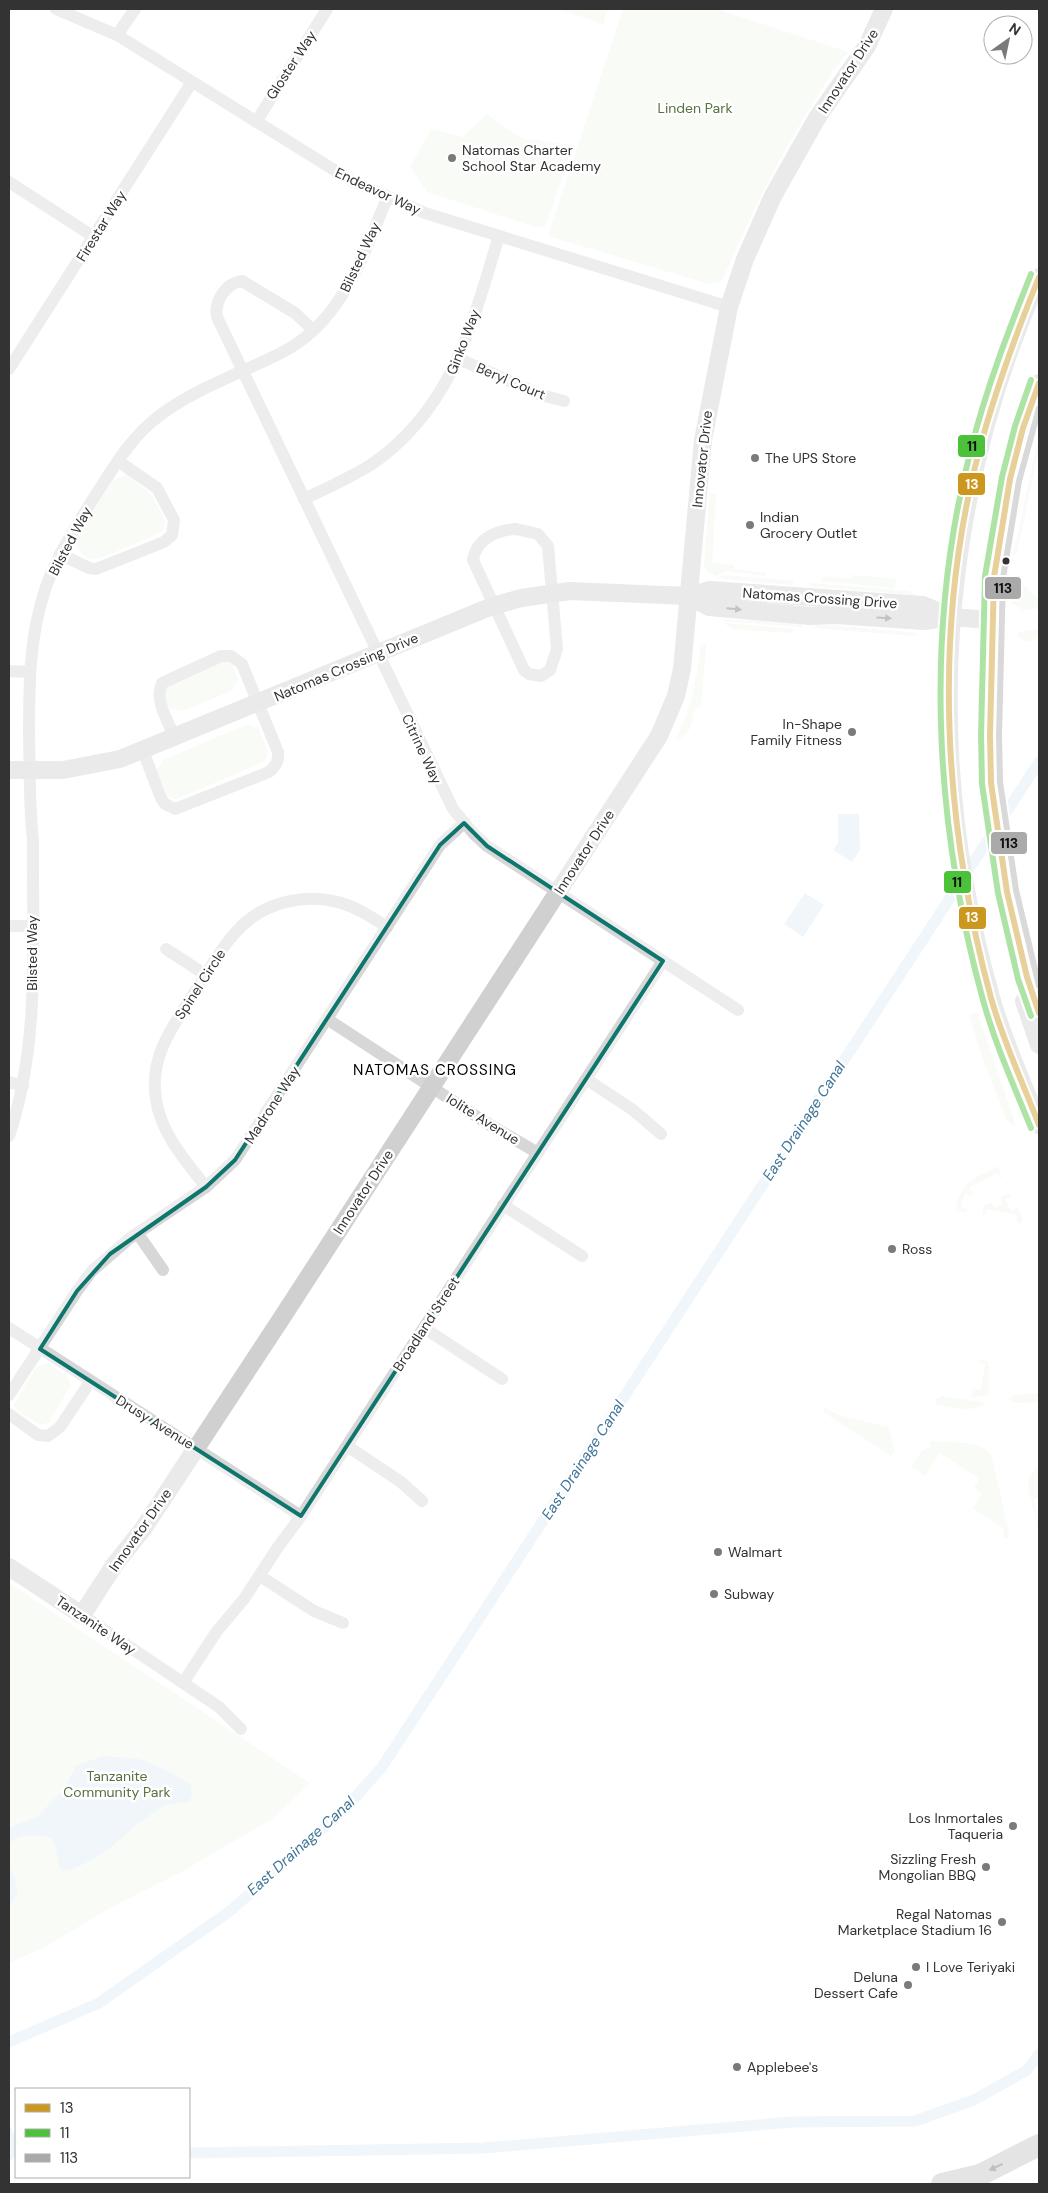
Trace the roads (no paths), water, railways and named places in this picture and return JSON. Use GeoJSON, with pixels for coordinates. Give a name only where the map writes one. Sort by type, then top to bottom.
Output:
{"type":"FeatureCollection","features":[{"type":"Feature","properties":{"kind":"highway"},"geometry":{"type":"LineString","coordinates":[[942,2184],[980,2174],[1039,2145]]}},
{"type":"Feature","properties":{"kind":"street","name":"Endeavor Way"},"geometry":{"type":"LineString","coordinates":[[56,9],[117,35],[322,164],[387,198],[499,236],[729,307]]}},
{"type":"Feature","properties":{"kind":"street"},"geometry":{"type":"LineString","coordinates":[[117,35],[135,9]]}},
{"type":"Feature","properties":{"kind":"street","name":"Gloster Way"},"geometry":{"type":"LineString","coordinates":[[256,122],[327,9]]}},
{"type":"Feature","properties":{"kind":"street","name":"Innovator Drive"},"geometry":{"type":"LineString","coordinates":[[82,1615],[115,1564],[143,1529],[197,1447],[432,1087],[666,723],[682,669],[703,440],[729,307],[745,259],[773,196],[818,118],[866,46],[884,9]]}},
{"type":"Feature","properties":{"kind":"street","name":"Firestar Way"},"geometry":{"type":"LineString","coordinates":[[9,369],[192,82]]}},
{"type":"Feature","properties":{"kind":"street"},"geometry":{"type":"LineString","coordinates":[[9,182],[94,237]]}},
{"type":"Feature","properties":{"kind":"street","name":"Bilsted Way"},"geometry":{"type":"LineString","coordinates":[[9,1136],[24,1086],[32,1020],[33,840],[29,672],[37,617],[46,587],[60,554],[118,460],[141,432],[163,413],[191,396],[285,351],[331,311],[344,294],[387,198]]}},
{"type":"Feature","properties":{"kind":"street","name":"Ginko Way"},"geometry":{"type":"LineString","coordinates":[[304,499],[349,478],[393,448],[442,392],[459,359],[499,236]]}},
{"type":"Feature","properties":{"kind":"street"},"geometry":{"type":"LineString","coordinates":[[1039,277],[1009,354],[980,444],[963,521],[951,617],[947,703],[949,758],[956,834],[982,962],[991,998],[1008,1049],[1039,1124]]}},
{"type":"Feature","properties":{"kind":"street","name":"Citrine Way"},"geometry":{"type":"LineString","coordinates":[[312,329],[295,313],[247,282],[232,283],[227,288],[216,309],[243,372],[442,791],[464,823],[487,846],[738,1010]]}},
{"type":"Feature","properties":{"kind":"street","name":"Beryl Court"},"geometry":{"type":"LineString","coordinates":[[459,359],[541,395],[564,401]]}},
{"type":"Feature","properties":{"kind":"street"},"geometry":{"type":"LineString","coordinates":[[1039,383],[1023,428],[1009,487],[994,577],[991,620],[991,783],[1007,892],[1018,941],[1039,1014]]}},
{"type":"Feature","properties":{"kind":"street"},"geometry":{"type":"LineString","coordinates":[[60,554],[89,568],[96,569],[164,542],[172,535],[174,520],[157,488],[118,460]]}},
{"type":"Feature","properties":{"kind":"street"},"geometry":{"type":"LineString","coordinates":[[508,529],[527,530],[544,539],[548,546],[552,593],[557,649],[550,670],[540,676],[529,674],[524,670],[474,566],[474,553],[488,537],[508,529]]}},
{"type":"Feature","properties":{"kind":"street","name":"Natomas Crossing Drive"},"geometry":{"type":"LineString","coordinates":[[9,770],[30,771],[90,766],[144,751],[494,606],[521,598],[552,593],[597,591],[688,596],[710,590],[923,605],[951,617],[991,620]]}},
{"type":"Feature","properties":{"kind":"street"},"geometry":{"type":"LineString","coordinates":[[144,751],[161,798],[165,804],[175,809],[268,772],[277,763],[278,752],[242,664],[231,656],[221,656],[162,683],[159,690],[159,698],[175,738]]}},
{"type":"Feature","properties":{"kind":"street"},"geometry":{"type":"LineString","coordinates":[[9,671],[29,672]]}},
{"type":"Feature","properties":{"kind":"street","name":"Madrone Way"},"geometry":{"type":"LineString","coordinates":[[9,1395],[92,1271],[110,1254],[206,1187],[230,1165],[247,1143],[440,846],[464,823]]}},
{"type":"Feature","properties":{"kind":"street","name":"Spinel Circle"},"geometry":{"type":"LineString","coordinates":[[206,1187],[164,1130],[158,1112],[154,1083],[156,1065],[168,1034],[237,930],[251,918],[280,903],[298,899],[332,900],[359,910],[387,927]]}},
{"type":"Feature","properties":{"kind":"street"},"geometry":{"type":"LineString","coordinates":[[9,926],[32,926]]}},
{"type":"Feature","properties":{"kind":"street"},"geometry":{"type":"LineString","coordinates":[[1018,941],[1015,960],[1024,999],[1039,1045]]}},
{"type":"Feature","properties":{"kind":"street"},"geometry":{"type":"LineString","coordinates":[[166,949],[206,975]]}},
{"type":"Feature","properties":{"kind":"street","name":"Broadland Street"},"geometry":{"type":"LineString","coordinates":[[183,1683],[217,1631],[260,1576],[278,1547],[302,1516],[663,960]]}},
{"type":"Feature","properties":{"kind":"street","name":"Iolite Avenue"},"geometry":{"type":"LineString","coordinates":[[327,1019],[538,1153]]}},
{"type":"Feature","properties":{"kind":"street"},"geometry":{"type":"LineString","coordinates":[[586,1079],[633,1110],[661,1134]]}},
{"type":"Feature","properties":{"kind":"street"},"geometry":{"type":"LineString","coordinates":[[9,1082],[24,1086]]}},
{"type":"Feature","properties":{"kind":"street"},"geometry":{"type":"LineString","coordinates":[[504,1205],[582,1256]]}},
{"type":"Feature","properties":{"kind":"street"},"geometry":{"type":"LineString","coordinates":[[138,1234],[163,1270]]}},
{"type":"Feature","properties":{"kind":"street","name":"Drusy Avenue"},"geometry":{"type":"LineString","coordinates":[[9,1328],[90,1382],[197,1447],[302,1516]]}},
{"type":"Feature","properties":{"kind":"street"},"geometry":{"type":"LineString","coordinates":[[424,1328],[502,1379]]}},
{"type":"Feature","properties":{"kind":"street"},"geometry":{"type":"LineString","coordinates":[[9,1414],[38,1435],[48,1436],[60,1427],[90,1382]]}},
{"type":"Feature","properties":{"kind":"street"},"geometry":{"type":"LineString","coordinates":[[347,1446],[401,1482],[422,1501]]}},
{"type":"Feature","properties":{"kind":"street","name":"Tanzanite Way"},"geometry":{"type":"LineString","coordinates":[[9,1567],[219,1707],[241,1729]]}},
{"type":"Feature","properties":{"kind":"street"},"geometry":{"type":"LineString","coordinates":[[260,1576],[314,1612],[343,1624]]}},
{"type":"Feature","properties":{"kind":"waterway","name":"East Drainage Canal"},"geometry":{"type":"LineString","coordinates":[[9,2042],[99,2003],[230,1911],[343,1811],[382,1767],[1039,762]]}},
{"type":"Feature","properties":{"kind":"waterway"},"geometry":{"type":"LineString","coordinates":[[190,2153],[483,2148],[793,2122],[915,2121],[974,2100],[1027,2070],[1039,2054]]}},
{"type":"Feature","properties":{"kind":"place","name":"Natomas Charter School Star Academy"},"geometry":{"type":"Point","coordinates":[452,158]}},
{"type":"Feature","properties":{"kind":"place","name":"The UPS Store"},"geometry":{"type":"Point","coordinates":[755,458]}},
{"type":"Feature","properties":{"kind":"place","name":"Indian Grocery Outlet"},"geometry":{"type":"Point","coordinates":[750,525]}},
{"type":"Feature","properties":{"kind":"place","name":"In-Shape Family Fitness"},"geometry":{"type":"Point","coordinates":[852,732]}},
{"type":"Feature","properties":{"kind":"place","name":"Ross"},"geometry":{"type":"Point","coordinates":[892,1249]}},
{"type":"Feature","properties":{"kind":"place","name":"Walmart"},"geometry":{"type":"Point","coordinates":[718,1552]}},
{"type":"Feature","properties":{"kind":"place","name":"Subway"},"geometry":{"type":"Point","coordinates":[714,1594]}},
{"type":"Feature","properties":{"kind":"place","name":"Los Inmortales Taqueria"},"geometry":{"type":"Point","coordinates":[1013,1826]}},
{"type":"Feature","properties":{"kind":"place","name":"Sizzling Fresh Mongolian BBQ"},"geometry":{"type":"Point","coordinates":[986,1867]}},
{"type":"Feature","properties":{"kind":"place","name":"Regal Natomas Marketplace Stadium 16"},"geometry":{"type":"Point","coordinates":[1002,1922]}},
{"type":"Feature","properties":{"kind":"place","name":"I Love Teriyaki"},"geometry":{"type":"Point","coordinates":[916,1967]}},
{"type":"Feature","properties":{"kind":"place","name":"Deluna Dessert Cafe"},"geometry":{"type":"Point","coordinates":[908,1985]}},
{"type":"Feature","properties":{"kind":"place","name":"Applebee's"},"geometry":{"type":"Point","coordinates":[737,2067]}},
{"type":"Feature","properties":{"kind":"district","name":"NATOMAS CROSSING"},"geometry":{"type":"Point","coordinates":[435,1070]}},
{"type":"Feature","properties":{"kind":"park label","name":"Linden Park"},"geometry":{"type":"Point","coordinates":[695,108]}},
{"type":"Feature","properties":{"kind":"park label","name":"Tanzanite Community Park"},"geometry":{"type":"Point","coordinates":[117,1784]}}]}
